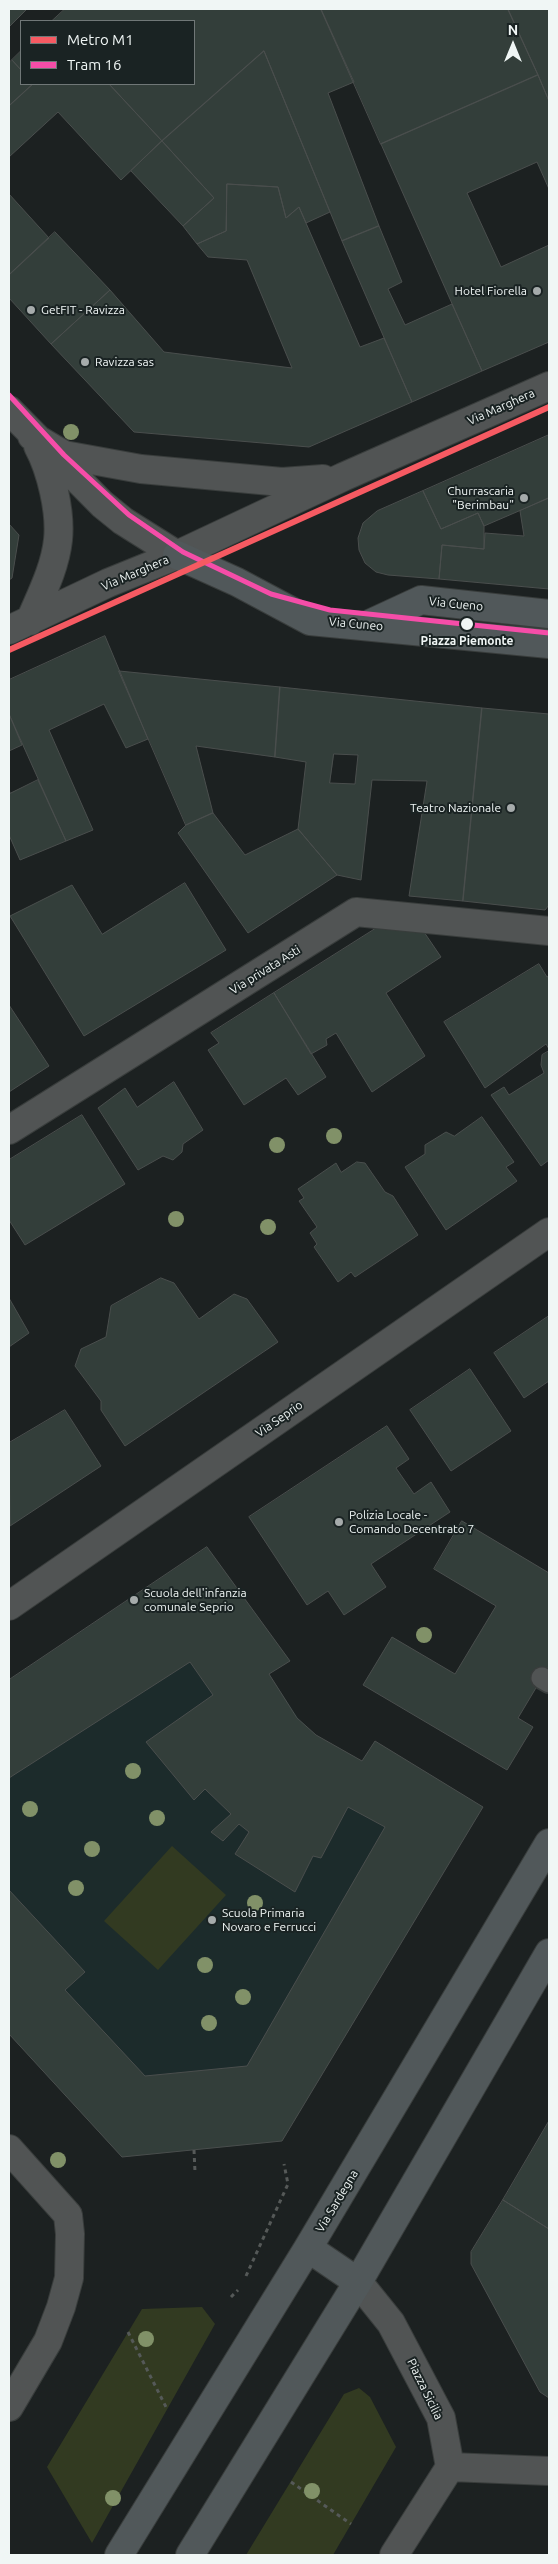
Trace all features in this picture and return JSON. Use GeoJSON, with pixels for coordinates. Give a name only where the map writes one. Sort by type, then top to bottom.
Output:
{"type":"FeatureCollection","features":[{"type":"Feature","properties":{"kind":"main road","name":"Via Cuneo"},"geometry":{"type":"LineString","coordinates":[[177,555],[237,582],[310,621],[549,644]]}},
{"type":"Feature","properties":{"kind":"main road","name":"Via Cueno"},"geometry":{"type":"LineString","coordinates":[[367,625],[421,600],[549,614]]}},
{"type":"Feature","properties":{"kind":"main road","name":"Via Sardegna"},"geometry":{"type":"LineString","coordinates":[[119,2555],[308,2248],[549,1843]]}},
{"type":"Feature","properties":{"kind":"main road"},"geometry":{"type":"LineString","coordinates":[[190,2555],[358,2282],[549,1952]]}},
{"type":"Feature","properties":{"kind":"main road","name":"Piazza Sicilia"},"geometry":{"type":"LineString","coordinates":[[308,2248],[358,2282]]}},
{"type":"Feature","properties":{"kind":"street","name":"Via Marghera"},"geometry":{"type":"LineString","coordinates":[[19,626],[108,583],[177,555],[343,476],[549,386]]}},
{"type":"Feature","properties":{"kind":"street"},"geometry":{"type":"LineString","coordinates":[[9,410],[32,436],[102,504],[123,521],[177,555]]}},
{"type":"Feature","properties":{"kind":"street","name":"Via Marghera"},"geometry":{"type":"LineString","coordinates":[[32,436],[64,455],[141,469],[282,482],[343,476]]}},
{"type":"Feature","properties":{"kind":"street"},"geometry":{"type":"LineString","coordinates":[[19,626],[50,575],[58,540],[52,481],[46,461],[32,436]]}},
{"type":"Feature","properties":{"kind":"street","name":"Via privata Asti"},"geometry":{"type":"LineString","coordinates":[[9,1130],[356,912],[549,930]]}},
{"type":"Feature","properties":{"kind":"street","name":"Via Seprio"},"geometry":{"type":"LineString","coordinates":[[9,1606],[549,1232]]}},
{"type":"Feature","properties":{"kind":"street"},"geometry":{"type":"LineString","coordinates":[[9,2149],[68,2215],[69,2278],[61,2307],[48,2341],[9,2407]]}},
{"type":"Feature","properties":{"kind":"street","name":"Piazza Sicilia"},"geometry":{"type":"LineString","coordinates":[[358,2282],[391,2323],[441,2418],[450,2467]]}},
{"type":"Feature","properties":{"kind":"street"},"geometry":{"type":"LineString","coordinates":[[394,2555],[450,2467],[549,2471]]}},
{"type":"Feature","properties":{"kind":"path"},"geometry":{"type":"LineString","coordinates":[[194,2150],[196,2172]]}},
{"type":"Feature","properties":{"kind":"path"},"geometry":{"type":"LineString","coordinates":[[245,2278],[288,2184],[284,2164]]}},
{"type":"Feature","properties":{"kind":"path"},"geometry":{"type":"LineString","coordinates":[[231,2297],[241,2286]]}},
{"type":"Feature","properties":{"kind":"path"},"geometry":{"type":"LineString","coordinates":[[128,2332],[167,2409]]}},
{"type":"Feature","properties":{"kind":"path"},"geometry":{"type":"LineString","coordinates":[[291,2482],[351,2524]]}},
{"type":"Feature","properties":{"kind":"shaded area","name":"Scuola Primaria Novaro e Ferrucci"},"geometry":{"type":"Polygon","coordinates":[[[207,1547],[290,1661],[269,1674],[298,1718],[316,1735],[362,1761],[375,1741],[483,1807],[282,2141],[122,2157],[9,2034],[9,1680],[207,1547]]]}},
{"type":"Feature","properties":{"kind":"green space"},"geometry":{"type":"Polygon","coordinates":[[[172,1846],[226,1895],[158,1970],[104,1921],[172,1846]]]}},
{"type":"Feature","properties":{"kind":"green space"},"geometry":{"type":"Polygon","coordinates":[[[202,2307],[215,2324],[92,2543],[47,2467],[142,2309],[202,2307]]]}},
{"type":"Feature","properties":{"kind":"green space"},"geometry":{"type":"Polygon","coordinates":[[[359,2388],[370,2397],[396,2447],[333,2555],[246,2555],[344,2394],[359,2388]]]}},
{"type":"Feature","properties":{"kind":"building"},"geometry":{"type":"Polygon","coordinates":[[[9,9],[27,9],[9,27],[9,9]]]}},
{"type":"Feature","properties":{"kind":"building"},"geometry":{"type":"Polygon","coordinates":[[[65,9],[321,9],[354,82],[328,93],[379,226],[342,241],[264,51],[162,141],[110,85],[195,85],[195,20],[53,20],[65,9]]]}},
{"type":"Feature","properties":{"kind":"building"},"geometry":{"type":"Polygon","coordinates":[[[321,9],[508,9],[538,75],[381,144],[321,9]]]}},
{"type":"Feature","properties":{"kind":"building"},"geometry":{"type":"Polygon","coordinates":[[[508,9],[549,9],[549,101],[538,75],[508,9]]]}},
{"type":"Feature","properties":{"kind":"building"},"geometry":{"type":"Polygon","coordinates":[[[264,51],[330,212],[306,223],[299,207],[286,218],[278,187],[227,184],[226,231],[197,244],[183,226],[214,198],[162,141],[264,51]]]}},
{"type":"Feature","properties":{"kind":"building"},"geometry":{"type":"Polygon","coordinates":[[[20,52],[20,69],[12,60],[20,52]]]}},
{"type":"Feature","properties":{"kind":"building"},"geometry":{"type":"Polygon","coordinates":[[[12,60],[20,69],[20,85],[32,85],[9,106],[9,63],[12,60]]]}},
{"type":"Feature","properties":{"kind":"building"},"geometry":{"type":"Polygon","coordinates":[[[538,75],[549,101],[549,189],[537,162],[467,193],[501,267],[549,245],[549,342],[482,371],[381,144],[538,75]]]}},
{"type":"Feature","properties":{"kind":"building"},"geometry":{"type":"Polygon","coordinates":[[[32,85],[110,85],[162,141],[121,180],[58,112],[9,157],[9,106],[32,85]]]}},
{"type":"Feature","properties":{"kind":"building"},"geometry":{"type":"Polygon","coordinates":[[[162,141],[214,198],[183,226],[131,171],[162,141]]]}},
{"type":"Feature","properties":{"kind":"building"},"geometry":{"type":"Polygon","coordinates":[[[227,184],[278,187],[286,218],[299,207],[360,347],[384,338],[412,402],[309,447],[134,432],[51,344],[110,290],[164,352],[292,368],[247,260],[208,257],[197,244],[226,231],[227,184]]]}},
{"type":"Feature","properties":{"kind":"building"},"geometry":{"type":"Polygon","coordinates":[[[9,194],[49,238],[9,275],[9,194]]]}},
{"type":"Feature","properties":{"kind":"building"},"geometry":{"type":"Polygon","coordinates":[[[379,226],[402,282],[388,289],[405,325],[452,304],[482,371],[412,402],[342,241],[379,226]]]}},
{"type":"Feature","properties":{"kind":"building"},"geometry":{"type":"Polygon","coordinates":[[[55,232],[110,290],[51,344],[9,298],[9,275],[55,232]]]}},
{"type":"Feature","properties":{"kind":"building"},"geometry":{"type":"Polygon","coordinates":[[[549,435],[549,498],[484,526],[478,513],[441,529],[423,491],[549,435]]]}},
{"type":"Feature","properties":{"kind":"building"},"geometry":{"type":"Polygon","coordinates":[[[423,491],[441,529],[478,513],[484,526],[484,549],[442,545],[439,579],[388,575],[376,572],[365,563],[359,550],[358,538],[363,523],[377,511],[423,491]]]}},
{"type":"Feature","properties":{"kind":"building"},"geometry":{"type":"Polygon","coordinates":[[[549,498],[549,589],[439,579],[442,545],[484,549],[485,533],[524,536],[520,511],[549,498]]]}},
{"type":"Feature","properties":{"kind":"building"},"geometry":{"type":"Polygon","coordinates":[[[9,524],[19,535],[12,578],[9,580],[9,524]]]}},
{"type":"Feature","properties":{"kind":"building"},"geometry":{"type":"Polygon","coordinates":[[[105,636],[148,739],[126,748],[104,704],[49,730],[93,830],[66,841],[9,714],[9,680],[105,636]]]}},
{"type":"Feature","properties":{"kind":"building"},"geometry":{"type":"Polygon","coordinates":[[[119,671],[280,687],[275,757],[196,746],[213,813],[186,825],[119,671]]]}},
{"type":"Feature","properties":{"kind":"building"},"geometry":{"type":"Polygon","coordinates":[[[280,687],[482,708],[463,901],[409,896],[427,781],[372,780],[361,880],[337,875],[298,829],[306,762],[275,757],[280,687]],[[334,754],[330,783],[355,784],[358,755],[334,754]]]}},
{"type":"Feature","properties":{"kind":"building","name":"Teatro Nazionale"},"geometry":{"type":"Polygon","coordinates":[[[482,708],[549,714],[549,905],[545,910],[463,901],[482,708]]]}},
{"type":"Feature","properties":{"kind":"building"},"geometry":{"type":"Polygon","coordinates":[[[9,714],[22,745],[9,751],[9,714]]]}},
{"type":"Feature","properties":{"kind":"building"},"geometry":{"type":"Polygon","coordinates":[[[38,780],[66,841],[20,860],[9,835],[9,789],[10,793],[38,780]]]}},
{"type":"Feature","properties":{"kind":"building"},"geometry":{"type":"Polygon","coordinates":[[[213,813],[245,855],[298,829],[337,875],[248,933],[178,833],[186,825],[213,813]]]}},
{"type":"Feature","properties":{"kind":"building"},"geometry":{"type":"Polygon","coordinates":[[[185,883],[226,950],[84,1036],[10,916],[72,885],[102,934],[185,883]]]}},
{"type":"Feature","properties":{"kind":"building"},"geometry":{"type":"Polygon","coordinates":[[[378,927],[424,932],[441,957],[386,993],[425,1056],[372,1092],[336,1033],[326,1039],[327,1045],[311,1054],[274,993],[378,927]]]}},
{"type":"Feature","properties":{"kind":"building"},"geometry":{"type":"Polygon","coordinates":[[[539,964],[547,977],[549,976],[549,1049],[546,1044],[485,1088],[444,1022],[539,964]]]}},
{"type":"Feature","properties":{"kind":"building"},"geometry":{"type":"Polygon","coordinates":[[[274,993],[326,1077],[298,1095],[286,1078],[244,1105],[208,1050],[219,1043],[211,1033],[274,993]]]}},
{"type":"Feature","properties":{"kind":"building"},"geometry":{"type":"Polygon","coordinates":[[[9,1005],[49,1066],[9,1092],[9,1005]]]}},
{"type":"Feature","properties":{"kind":"building"},"geometry":{"type":"Polygon","coordinates":[[[549,1051],[549,1160],[541,1166],[491,1095],[504,1087],[509,1095],[544,1073],[541,1065],[542,1055],[549,1051]]]}},
{"type":"Feature","properties":{"kind":"building"},"geometry":{"type":"Polygon","coordinates":[[[174,1082],[203,1130],[183,1144],[182,1152],[173,1160],[163,1156],[138,1170],[98,1108],[125,1088],[137,1107],[174,1082]]]}},
{"type":"Feature","properties":{"kind":"building"},"geometry":{"type":"Polygon","coordinates":[[[82,1115],[125,1184],[25,1245],[9,1220],[9,1160],[82,1115]]]}},
{"type":"Feature","properties":{"kind":"building"},"geometry":{"type":"Polygon","coordinates":[[[482,1117],[514,1162],[506,1167],[517,1181],[446,1230],[405,1167],[425,1154],[425,1145],[446,1132],[454,1136],[482,1117]]]}},
{"type":"Feature","properties":{"kind":"building"},"geometry":{"type":"Polygon","coordinates":[[[357,1162],[365,1163],[385,1192],[393,1196],[418,1235],[355,1277],[351,1272],[338,1282],[314,1247],[317,1244],[310,1233],[317,1227],[299,1201],[304,1198],[298,1189],[336,1163],[341,1172],[357,1162]]]}},
{"type":"Feature","properties":{"kind":"building"},"geometry":{"type":"Polygon","coordinates":[[[161,1278],[174,1283],[199,1319],[234,1294],[247,1299],[278,1342],[125,1446],[101,1410],[101,1401],[75,1366],[81,1349],[106,1337],[111,1306],[161,1278]]]}},
{"type":"Feature","properties":{"kind":"building"},"geometry":{"type":"Polygon","coordinates":[[[9,1298],[29,1333],[9,1347],[9,1298]]]}},
{"type":"Feature","properties":{"kind":"building"},"geometry":{"type":"Polygon","coordinates":[[[549,1316],[549,1381],[524,1398],[494,1353],[549,1316]]]}},
{"type":"Feature","properties":{"kind":"building"},"geometry":{"type":"Polygon","coordinates":[[[470,1369],[511,1431],[451,1471],[410,1410],[470,1369]]]}},
{"type":"Feature","properties":{"kind":"building"},"geometry":{"type":"Polygon","coordinates":[[[65,1410],[101,1466],[10,1526],[9,1443],[65,1410]]]}},
{"type":"Feature","properties":{"kind":"building"},"geometry":{"type":"Polygon","coordinates":[[[387,1426],[409,1459],[396,1468],[414,1494],[431,1482],[450,1512],[371,1564],[386,1587],[344,1615],[328,1591],[307,1605],[249,1517],[387,1426]]]}},
{"type":"Feature","properties":{"kind":"building"},"geometry":{"type":"Polygon","coordinates":[[[462,1521],[549,1573],[549,1666],[518,1718],[533,1727],[507,1770],[363,1685],[392,1637],[455,1674],[496,1606],[434,1569],[462,1521]]]}},
{"type":"Feature","properties":{"kind":"building"},"geometry":{"type":"Polygon","coordinates":[[[207,1547],[290,1661],[269,1674],[297,1718],[316,1735],[362,1761],[375,1741],[483,1807],[282,2141],[122,2157],[9,2034],[9,1890],[85,1972],[65,1990],[145,2076],[247,2066],[385,1827],[348,1807],[321,1858],[313,1856],[295,1892],[235,1854],[249,1832],[239,1824],[223,1841],[211,1832],[231,1814],[205,1789],[194,1800],[146,1742],[213,1695],[190,1662],[9,1778],[9,1680],[207,1547]]]}},
{"type":"Feature","properties":{"kind":"building"},"geometry":{"type":"Polygon","coordinates":[[[549,2121],[549,2229],[503,2200],[549,2121]]]}},
{"type":"Feature","properties":{"kind":"building"},"geometry":{"type":"Polygon","coordinates":[[[503,2200],[549,2229],[549,2398],[540,2392],[471,2264],[471,2252],[503,2200]]]}},
{"type":"Feature","properties":{"kind":"metro line","name":"M1"},"geometry":{"type":"LineString","coordinates":[[9,650],[549,407]]}},
{"type":"Feature","properties":{"kind":"tram line","name":"16"},"geometry":{"type":"LineString","coordinates":[[9,395],[64,455],[129,515],[183,552],[271,594],[330,610],[549,633]]}},
{"type":"Feature","properties":{"kind":"place","name":"Hotel Fiorella"},"geometry":{"type":"Point","coordinates":[537,291]}},
{"type":"Feature","properties":{"kind":"place","name":"GetFIT - Ravizza"},"geometry":{"type":"Point","coordinates":[31,310]}},
{"type":"Feature","properties":{"kind":"place","name":"Ravizza sas"},"geometry":{"type":"Point","coordinates":[85,362]}},
{"type":"Feature","properties":{"kind":"place","name":"Churrascaria \"Berimbau\""},"geometry":{"type":"Point","coordinates":[524,498]}},
{"type":"Feature","properties":{"kind":"place","name":"Piazza Piemonte"},"geometry":{"type":"Point","coordinates":[467,624]}},
{"type":"Feature","properties":{"kind":"place","name":"Teatro Nazionale"},"geometry":{"type":"Point","coordinates":[511,808]}},
{"type":"Feature","properties":{"kind":"place","name":"Polizia Locale - Comando Decentrato 7"},"geometry":{"type":"Point","coordinates":[339,1522]}},
{"type":"Feature","properties":{"kind":"place","name":"Scuola dell'infanzia comunale Seprio"},"geometry":{"type":"Point","coordinates":[134,1600]}},
{"type":"Feature","properties":{"kind":"place","name":"Scuola Primaria Novaro e Ferrucci"},"geometry":{"type":"Point","coordinates":[212,1920]}}]}
